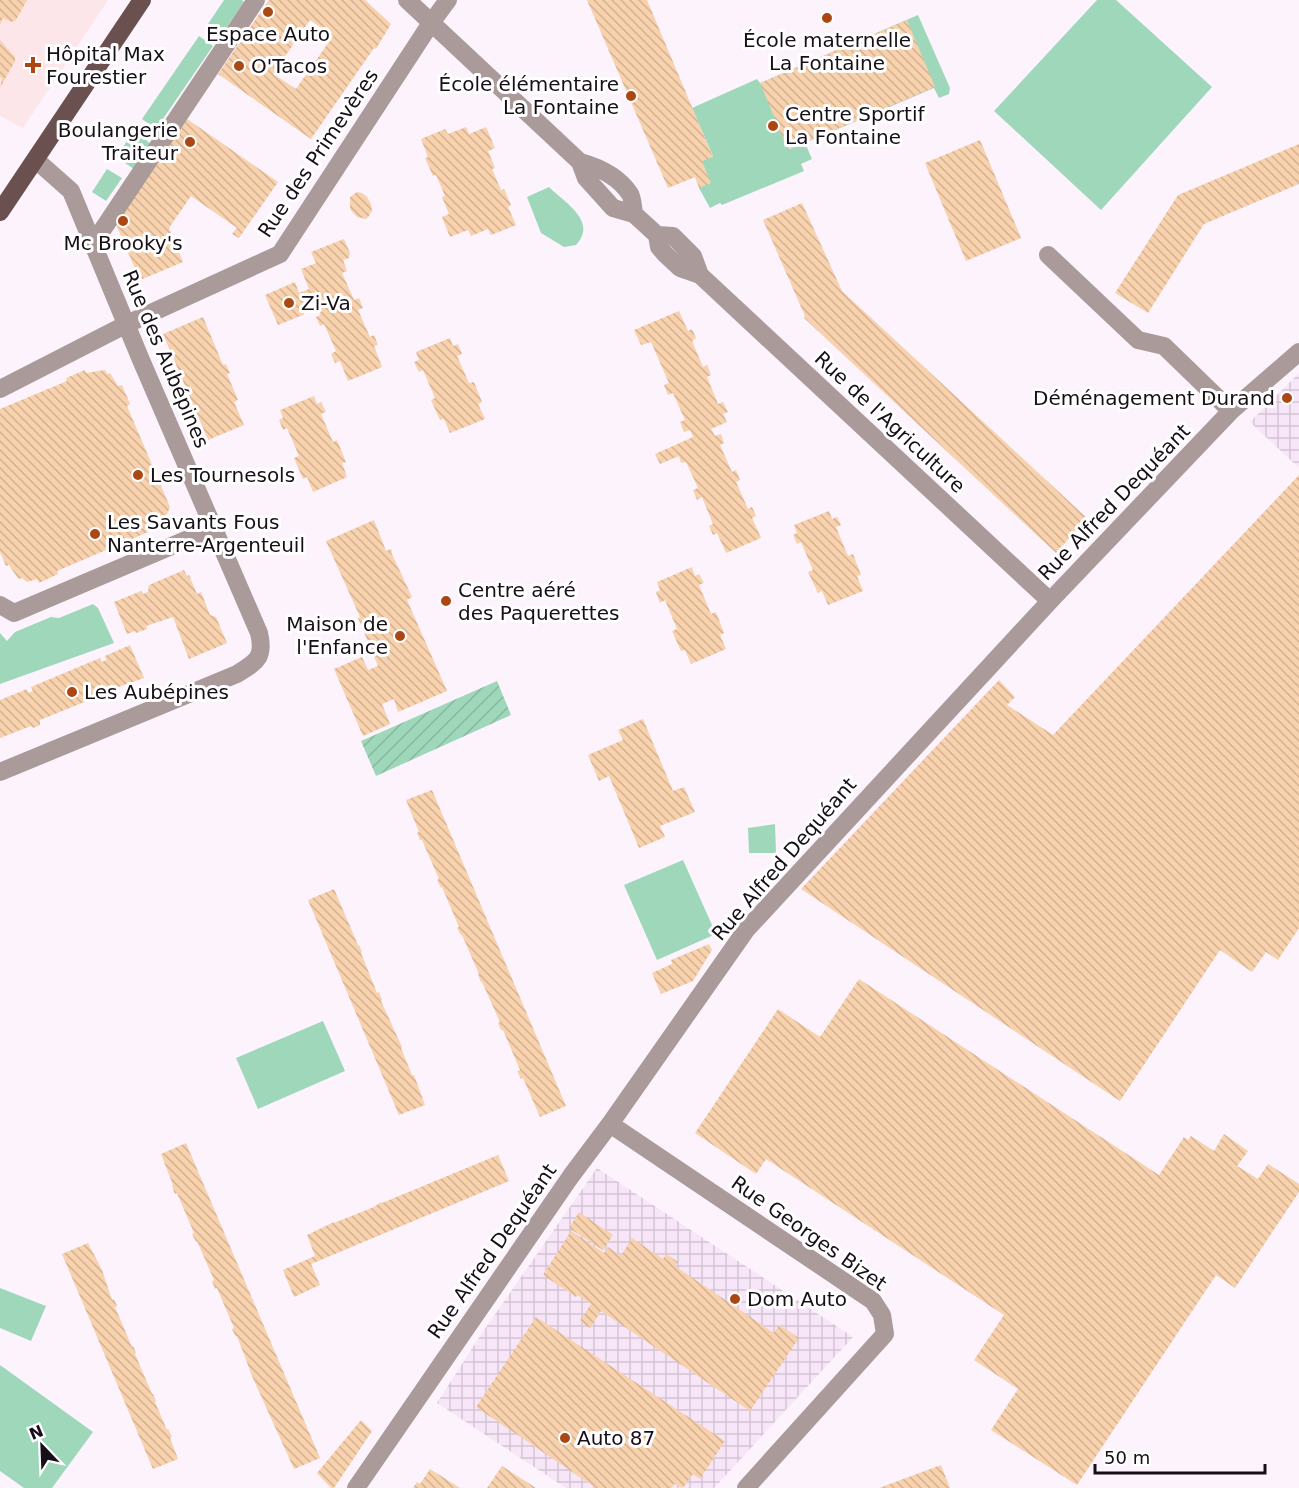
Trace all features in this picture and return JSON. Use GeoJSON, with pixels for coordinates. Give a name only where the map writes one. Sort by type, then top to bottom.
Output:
{"type":"FeatureCollection","features":[{"type":"Feature","properties":{"kind":"main road"},"geometry":{"type":"LineString","coordinates":[[0,212],[142,0]]}},
{"type":"Feature","properties":{"kind":"street"},"geometry":{"type":"LineString","coordinates":[[93,244],[256,0]]}},
{"type":"Feature","properties":{"kind":"street","name":"Rue de l'Agriculture"},"geometry":{"type":"LineString","coordinates":[[406,0],[580,162],[586,178],[613,208],[634,214],[657,235],[673,236],[693,256],[700,275],[1050,601]]}},
{"type":"Feature","properties":{"kind":"street","name":"Rue des Primevères"},"geometry":{"type":"LineString","coordinates":[[0,389],[127,324],[280,254],[431,22],[448,0]]}},
{"type":"Feature","properties":{"kind":"street","name":"Rue des Aubépines"},"geometry":{"type":"LineString","coordinates":[[0,772],[237,675],[257,661],[262,648],[259,633],[71,191],[36,160]]}},
{"type":"Feature","properties":{"kind":"street"},"geometry":{"type":"LineString","coordinates":[[1048,255],[1138,340],[1164,346],[1232,411]]}},
{"type":"Feature","properties":{"kind":"street","name":"Rue Alfred Dequéant"},"geometry":{"type":"LineString","coordinates":[[356,1488],[571,1176],[746,930],[1050,601],[1232,411],[1299,352]]}},
{"type":"Feature","properties":{"kind":"street"},"geometry":{"type":"LineString","coordinates":[[0,605],[14,614],[214,528]]}},
{"type":"Feature","properties":{"kind":"street","name":"Rue Georges Bizet"},"geometry":{"type":"LineString","coordinates":[[610,1124],[873,1301],[882,1315],[885,1334],[746,1488]]}},
{"type":"Feature","properties":{"kind":"shaded area","name":"Hôpital Max Fourestier"},"geometry":{"type":"Polygon","coordinates":[[[0,0],[108,0],[23,128],[0,116],[0,0]]]}},
{"type":"Feature","properties":{"kind":"shaded area","name":"Déménagement Durand"},"geometry":{"type":"Polygon","coordinates":[[[1299,373],[1299,468],[1250,422],[1299,373]]]}},
{"type":"Feature","properties":{"kind":"shaded area"},"geometry":{"type":"Polygon","coordinates":[[[597,1168],[853,1337],[714,1488],[566,1488],[437,1403],[482,1333],[597,1168]]]}},
{"type":"Feature","properties":{"kind":"green space"},"geometry":{"type":"Polygon","coordinates":[[[224,0],[244,2],[220,37],[206,27],[224,0]]]}},
{"type":"Feature","properties":{"kind":"green space"},"geometry":{"type":"Polygon","coordinates":[[[1097,0],[1116,0],[1212,87],[1101,210],[994,111],[1097,0]]]}},
{"type":"Feature","properties":{"kind":"green space","name":"Centre Sportif La Fontaine"},"geometry":{"type":"Polygon","coordinates":[[[918,15],[950,88],[949,94],[939,98],[934,88],[805,143],[812,159],[801,164],[804,171],[710,208],[699,188],[702,161],[713,156],[692,108],[757,79],[760,83],[918,15]]]}},
{"type":"Feature","properties":{"kind":"green space"},"geometry":{"type":"Polygon","coordinates":[[[199,36],[213,46],[156,129],[142,119],[199,36]]]}},
{"type":"Feature","properties":{"kind":"green space"},"geometry":{"type":"Polygon","coordinates":[[[134,131],[151,144],[134,169],[116,157],[134,131]]]}},
{"type":"Feature","properties":{"kind":"green space"},"geometry":{"type":"Polygon","coordinates":[[[107,169],[122,178],[106,201],[92,192],[107,169]]]}},
{"type":"Feature","properties":{"kind":"green space"},"geometry":{"type":"Polygon","coordinates":[[[549,187],[577,213],[581,220],[582,236],[576,245],[564,247],[541,233],[527,197],[549,187]]]}},
{"type":"Feature","properties":{"kind":"green space"},"geometry":{"type":"Polygon","coordinates":[[[93,604],[98,608],[114,643],[0,684],[0,633],[7,641],[15,632],[51,617],[59,618],[93,604]]]}},
{"type":"Feature","properties":{"kind":"green space"},"geometry":{"type":"Polygon","coordinates":[[[497,681],[511,715],[376,776],[361,741],[497,681]]]}},
{"type":"Feature","properties":{"kind":"green space"},"geometry":{"type":"Polygon","coordinates":[[[775,824],[776,853],[749,853],[748,828],[775,824]]]}},
{"type":"Feature","properties":{"kind":"green space"},"geometry":{"type":"Polygon","coordinates":[[[683,860],[716,934],[657,960],[624,885],[683,860]]]}},
{"type":"Feature","properties":{"kind":"green space"},"geometry":{"type":"Polygon","coordinates":[[[323,1021],[345,1071],[258,1109],[236,1058],[323,1021]]]}},
{"type":"Feature","properties":{"kind":"green space"},"geometry":{"type":"Polygon","coordinates":[[[0,1288],[46,1306],[31,1341],[0,1328],[0,1288]]]}},
{"type":"Feature","properties":{"kind":"green space"},"geometry":{"type":"Polygon","coordinates":[[[0,1365],[93,1432],[52,1488],[24,1488],[0,1471],[0,1365]]]}},
{"type":"Feature","properties":{"kind":"building"},"geometry":{"type":"Polygon","coordinates":[[[0,0],[27,0],[16,20],[11,22],[3,18],[0,25],[0,0]]]}},
{"type":"Feature","properties":{"kind":"building"},"geometry":{"type":"Polygon","coordinates":[[[269,0],[365,0],[391,24],[376,49],[374,48],[311,139],[218,74],[269,0]],[[310,20],[273,74],[296,89],[333,36],[310,20]]]}},
{"type":"Feature","properties":{"kind":"building"},"geometry":{"type":"Polygon","coordinates":[[[587,0],[647,0],[713,157],[702,161],[711,183],[699,188],[695,177],[668,188],[587,0]]]}},
{"type":"Feature","properties":{"kind":"building"},"geometry":{"type":"Polygon","coordinates":[[[907,20],[935,87],[788,150],[760,83],[907,20]]]}},
{"type":"Feature","properties":{"kind":"building"},"geometry":{"type":"Polygon","coordinates":[[[0,40],[15,57],[15,61],[0,88],[2,78],[0,77],[0,40]]]}},
{"type":"Feature","properties":{"kind":"building"},"geometry":{"type":"Polygon","coordinates":[[[187,119],[278,182],[239,238],[232,234],[237,228],[191,196],[169,228],[183,262],[140,280],[115,222],[187,119]]]}},
{"type":"Feature","properties":{"kind":"building"},"geometry":{"type":"Polygon","coordinates":[[[466,127],[469,134],[486,127],[495,148],[488,151],[495,168],[492,169],[501,190],[504,189],[511,205],[508,207],[516,225],[491,235],[488,229],[471,236],[468,230],[450,237],[442,217],[449,214],[442,197],[445,196],[436,175],[433,176],[425,158],[428,157],[421,139],[445,129],[448,134],[466,127]]]}},
{"type":"Feature","properties":{"kind":"building"},"geometry":{"type":"Polygon","coordinates":[[[980,140],[1021,238],[966,261],[925,163],[980,140]]]}},
{"type":"Feature","properties":{"kind":"building"},"geometry":{"type":"Polygon","coordinates":[[[1299,144],[1299,184],[1204,224],[1148,313],[1115,293],[1178,195],[1299,144]]]}},
{"type":"Feature","properties":{"kind":"building"},"geometry":{"type":"Polygon","coordinates":[[[357,192],[367,197],[371,204],[372,211],[366,219],[357,217],[350,209],[350,197],[357,192]]]}},
{"type":"Feature","properties":{"kind":"building"},"geometry":{"type":"Polygon","coordinates":[[[802,203],[842,291],[1087,518],[1056,553],[804,318],[763,220],[802,203]]]}},
{"type":"Feature","properties":{"kind":"building"},"geometry":{"type":"Polygon","coordinates":[[[344,239],[350,253],[349,258],[343,260],[347,271],[342,273],[354,300],[359,298],[363,308],[358,310],[370,337],[374,335],[378,345],[374,346],[382,367],[348,381],[340,361],[335,363],[331,354],[336,351],[324,324],[320,326],[316,317],[320,315],[315,301],[304,305],[306,310],[303,315],[278,325],[265,295],[295,282],[299,293],[309,289],[301,269],[316,263],[311,252],[344,239]]]}},
{"type":"Feature","properties":{"kind":"building"},"geometry":{"type":"Polygon","coordinates":[[[679,311],[688,331],[692,329],[696,338],[692,341],[703,367],[707,365],[711,375],[707,377],[718,404],[723,402],[728,412],[723,414],[727,422],[711,429],[715,436],[721,434],[724,443],[720,445],[732,472],[736,470],[740,480],[736,482],[748,509],[752,507],[756,516],[752,518],[761,538],[726,553],[717,533],[713,535],[709,526],[713,524],[702,497],[697,500],[693,490],[698,488],[686,462],[681,463],[679,456],[660,464],[655,454],[693,437],[690,430],[684,432],[680,422],[685,420],[673,393],[668,395],[664,385],[669,383],[651,342],[641,345],[634,330],[679,311]]]}},
{"type":"Feature","properties":{"kind":"building"},"geometry":{"type":"Polygon","coordinates":[[[203,317],[223,365],[226,364],[230,373],[227,374],[238,400],[234,402],[244,425],[208,440],[163,334],[203,317]]]}},
{"type":"Feature","properties":{"kind":"building"},"geometry":{"type":"Polygon","coordinates":[[[450,338],[453,346],[458,344],[462,354],[457,356],[469,383],[474,382],[482,402],[478,404],[485,419],[450,433],[444,419],[440,420],[431,400],[435,398],[423,370],[419,372],[414,362],[419,360],[416,352],[450,338]]]}},
{"type":"Feature","properties":{"kind":"building","name":"Les Tournesols"},"geometry":{"type":"Polygon","coordinates":[[[85,370],[86,373],[105,370],[107,374],[110,373],[118,386],[122,385],[130,404],[127,406],[170,507],[162,526],[57,571],[58,574],[39,583],[37,579],[27,582],[22,578],[19,579],[9,565],[6,566],[0,552],[0,409],[67,381],[66,378],[85,370]]]}},
{"type":"Feature","properties":{"kind":"building"},"geometry":{"type":"Polygon","coordinates":[[[314,396],[317,404],[321,402],[326,412],[321,414],[333,442],[337,440],[346,462],[342,463],[347,477],[313,492],[307,477],[303,479],[294,458],[299,456],[287,428],[283,430],[279,420],[283,418],[280,410],[314,396]]]}},
{"type":"Feature","properties":{"kind":"building"},"geometry":{"type":"Polygon","coordinates":[[[1299,475],[1299,928],[1278,960],[1266,952],[1252,972],[1220,950],[1120,1101],[801,889],[999,680],[1015,697],[1007,705],[1053,735],[1299,475]]]}},
{"type":"Feature","properties":{"kind":"building"},"geometry":{"type":"Polygon","coordinates":[[[829,511],[832,519],[837,517],[841,525],[836,527],[848,556],[853,554],[861,575],[857,576],[863,591],[828,605],[822,591],[818,593],[808,572],[813,570],[801,542],[797,544],[793,535],[797,533],[794,525],[829,511]]]}},
{"type":"Feature","properties":{"kind":"building","name":"Maison de l'Enfance"},"geometry":{"type":"Polygon","coordinates":[[[374,520],[386,551],[391,549],[412,597],[407,600],[447,691],[398,712],[394,699],[382,704],[390,724],[363,736],[334,669],[362,657],[368,670],[378,666],[358,618],[360,617],[326,541],[374,520]]]}},
{"type":"Feature","properties":{"kind":"building"},"geometry":{"type":"Polygon","coordinates":[[[692,567],[695,576],[699,574],[704,583],[699,585],[711,614],[716,612],[724,633],[720,635],[726,649],[691,664],[685,650],[681,651],[672,631],[677,629],[665,600],[660,603],[656,592],[660,590],[657,582],[692,567]]]}},
{"type":"Feature","properties":{"kind":"building"},"geometry":{"type":"Polygon","coordinates":[[[184,570],[187,576],[189,575],[197,594],[201,592],[210,615],[216,617],[227,643],[189,659],[173,617],[146,626],[147,629],[127,634],[114,602],[141,591],[143,594],[148,592],[149,585],[184,570]]]}},
{"type":"Feature","properties":{"kind":"building","name":"Les Aubépines"},"geometry":{"type":"Polygon","coordinates":[[[130,645],[144,678],[113,689],[113,694],[106,697],[104,694],[40,720],[40,725],[33,728],[31,726],[0,738],[0,700],[27,689],[28,693],[33,691],[31,687],[100,658],[102,662],[106,660],[105,656],[130,645]]]}},
{"type":"Feature","properties":{"kind":"building"},"geometry":{"type":"Polygon","coordinates":[[[643,719],[673,791],[684,787],[695,812],[660,826],[665,837],[639,848],[609,776],[599,781],[588,755],[623,740],[618,730],[643,719]]]}},
{"type":"Feature","properties":{"kind":"building"},"geometry":{"type":"Polygon","coordinates":[[[432,790],[566,1106],[540,1117],[523,1078],[521,1079],[517,1071],[520,1070],[457,928],[459,927],[417,833],[419,832],[406,800],[432,790]]]}},
{"type":"Feature","properties":{"kind":"building"},"geometry":{"type":"Polygon","coordinates":[[[334,889],[425,1105],[399,1115],[308,900],[334,889]]]}},
{"type":"Feature","properties":{"kind":"building"},"geometry":{"type":"Polygon","coordinates":[[[709,944],[712,950],[693,981],[661,994],[652,973],[672,964],[671,960],[709,944]]]}},
{"type":"Feature","properties":{"kind":"building"},"geometry":{"type":"Polygon","coordinates":[[[859,979],[1159,1175],[1184,1137],[1188,1140],[1191,1136],[1214,1151],[1224,1134],[1248,1151],[1237,1166],[1258,1179],[1268,1164],[1299,1184],[1299,1192],[1235,1288],[1216,1275],[1077,1485],[991,1430],[1018,1389],[974,1360],[1004,1315],[766,1159],[756,1174],[695,1133],[778,1009],[820,1037],[859,979]]]}},
{"type":"Feature","properties":{"kind":"building"},"geometry":{"type":"Polygon","coordinates":[[[186,1143],[320,1458],[294,1469],[232,1329],[234,1328],[217,1288],[215,1289],[212,1281],[214,1280],[192,1234],[194,1233],[177,1193],[175,1194],[161,1154],[186,1143]]]}},
{"type":"Feature","properties":{"kind":"building"},"geometry":{"type":"Polygon","coordinates":[[[498,1155],[509,1181],[311,1264],[320,1285],[294,1297],[283,1270],[315,1256],[307,1235],[381,1202],[498,1155]]]}},
{"type":"Feature","properties":{"kind":"building"},"geometry":{"type":"Polygon","coordinates":[[[579,1212],[613,1235],[603,1250],[569,1228],[579,1212]]]}},
{"type":"Feature","properties":{"kind":"building"},"geometry":{"type":"Polygon","coordinates":[[[571,1231],[604,1253],[608,1247],[621,1256],[632,1238],[663,1259],[666,1254],[678,1262],[675,1266],[774,1333],[779,1325],[799,1338],[750,1411],[601,1311],[590,1328],[580,1321],[591,1304],[543,1275],[571,1231]]]}},
{"type":"Feature","properties":{"kind":"building"},"geometry":{"type":"Polygon","coordinates":[[[88,1243],[102,1270],[112,1300],[114,1299],[117,1306],[115,1307],[172,1437],[170,1438],[178,1459],[153,1469],[62,1254],[88,1243]]]}},
{"type":"Feature","properties":{"kind":"building"},"geometry":{"type":"Polygon","coordinates":[[[536,1317],[725,1441],[700,1479],[693,1474],[683,1488],[674,1484],[672,1488],[596,1488],[476,1407],[536,1317]]]}},
{"type":"Feature","properties":{"kind":"building"},"geometry":{"type":"Polygon","coordinates":[[[361,1420],[372,1431],[334,1488],[331,1488],[317,1473],[361,1420]]]}},
{"type":"Feature","properties":{"kind":"building"},"geometry":{"type":"Polygon","coordinates":[[[941,1465],[950,1488],[879,1488],[941,1465]]]}},
{"type":"Feature","properties":{"kind":"building"},"geometry":{"type":"Polygon","coordinates":[[[502,1466],[536,1488],[487,1488],[502,1466]]]}},
{"type":"Feature","properties":{"kind":"building"},"geometry":{"type":"Polygon","coordinates":[[[430,1469],[460,1488],[413,1488],[417,1482],[420,1484],[430,1469]]]}},
{"type":"Feature","properties":{"kind":"place","name":"Espace Auto"},"geometry":{"type":"Point","coordinates":[268,12]}},
{"type":"Feature","properties":{"kind":"place","name":"École maternelle La Fontaine"},"geometry":{"type":"Point","coordinates":[827,18]}},
{"type":"Feature","properties":{"kind":"place","name":"Hôpital Max Fourestier"},"geometry":{"type":"Point","coordinates":[33,65]}},
{"type":"Feature","properties":{"kind":"place","name":"O'Tacos"},"geometry":{"type":"Point","coordinates":[239,66]}},
{"type":"Feature","properties":{"kind":"place","name":"École élémentaire La Fontaine"},"geometry":{"type":"Point","coordinates":[631,96]}},
{"type":"Feature","properties":{"kind":"place","name":"Centre Sportif La Fontaine"},"geometry":{"type":"Point","coordinates":[773,126]}},
{"type":"Feature","properties":{"kind":"place","name":"Boulangerie Traiteur"},"geometry":{"type":"Point","coordinates":[190,142]}},
{"type":"Feature","properties":{"kind":"place","name":"Mc Brooky's"},"geometry":{"type":"Point","coordinates":[123,221]}},
{"type":"Feature","properties":{"kind":"place","name":"Zi-Va"},"geometry":{"type":"Point","coordinates":[289,303]}},
{"type":"Feature","properties":{"kind":"place","name":"Déménagement Durand"},"geometry":{"type":"Point","coordinates":[1287,398]}},
{"type":"Feature","properties":{"kind":"place","name":"Les Tournesols"},"geometry":{"type":"Point","coordinates":[138,475]}},
{"type":"Feature","properties":{"kind":"place","name":"Les Savants Fous Nanterre-Argenteuil"},"geometry":{"type":"Point","coordinates":[95,534]}},
{"type":"Feature","properties":{"kind":"place","name":"Centre aéré des Paquerettes"},"geometry":{"type":"Point","coordinates":[446,601]}},
{"type":"Feature","properties":{"kind":"place","name":"Maison de l'Enfance"},"geometry":{"type":"Point","coordinates":[400,636]}},
{"type":"Feature","properties":{"kind":"place","name":"Les Aubépines"},"geometry":{"type":"Point","coordinates":[72,692]}},
{"type":"Feature","properties":{"kind":"place","name":"Dom Auto"},"geometry":{"type":"Point","coordinates":[735,1299]}},
{"type":"Feature","properties":{"kind":"place","name":"Auto 87"},"geometry":{"type":"Point","coordinates":[565,1438]}}]}
